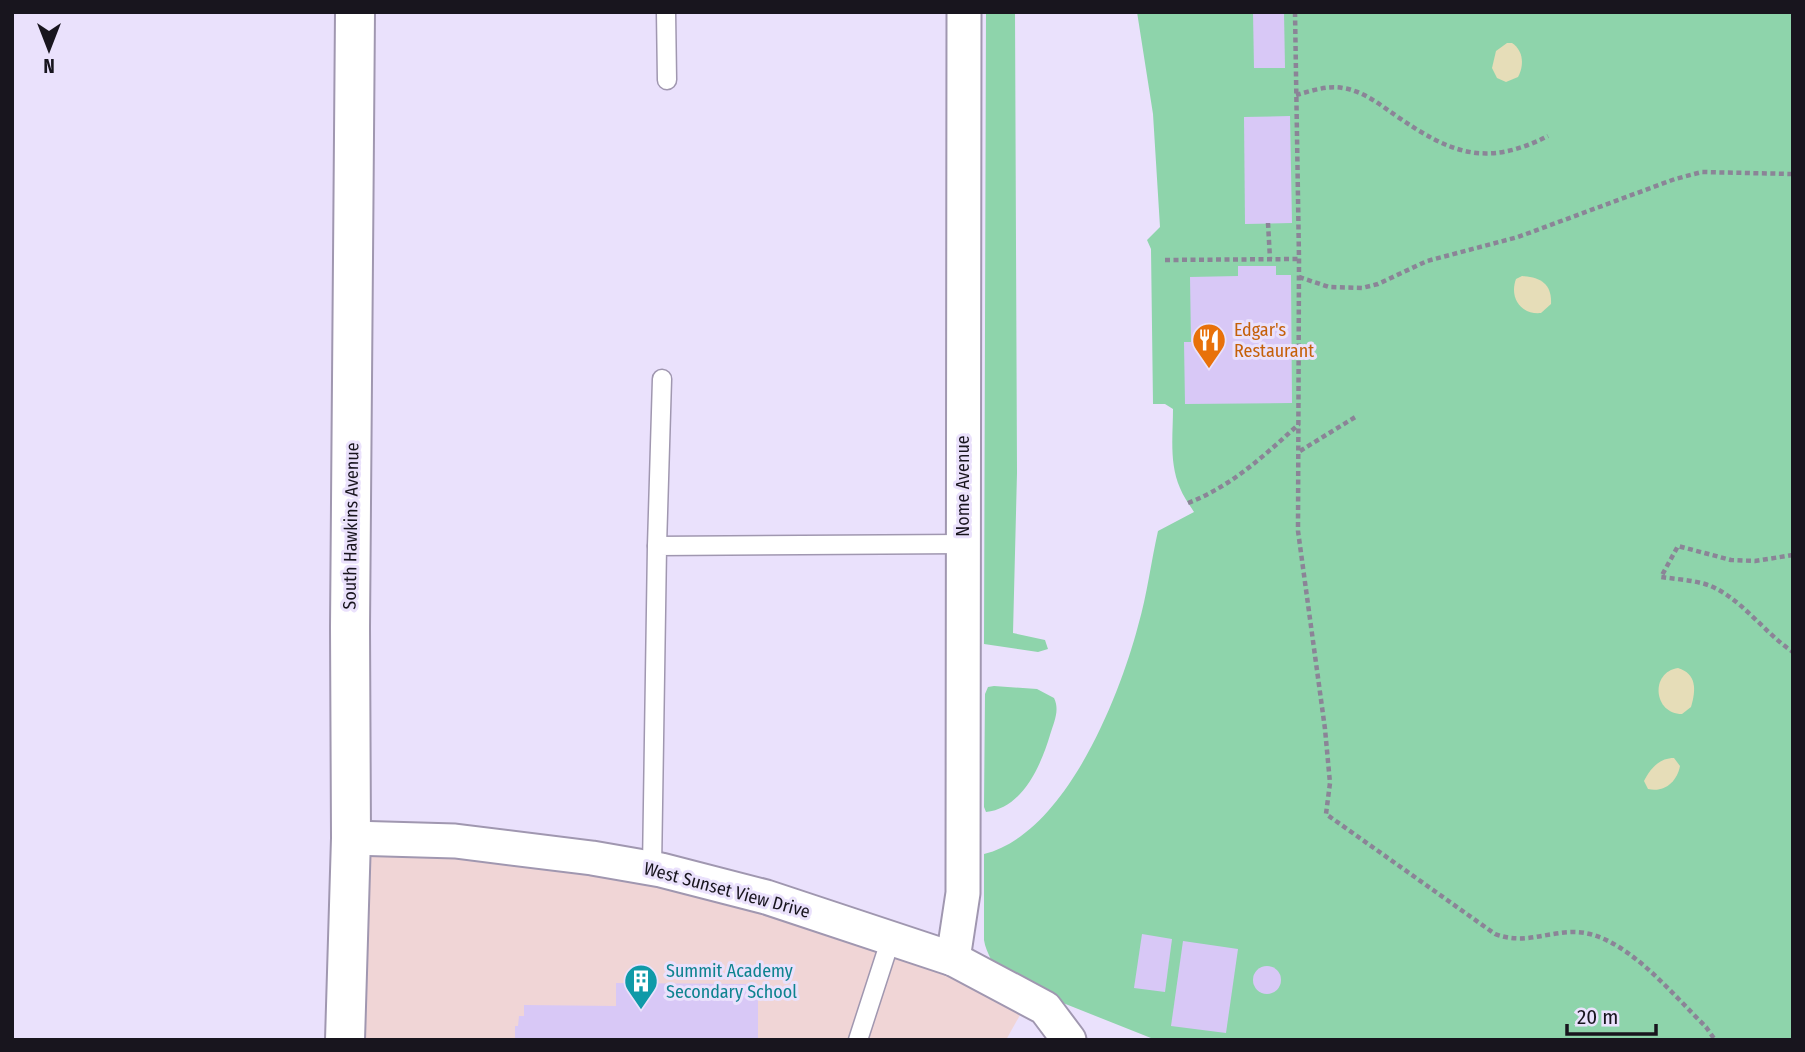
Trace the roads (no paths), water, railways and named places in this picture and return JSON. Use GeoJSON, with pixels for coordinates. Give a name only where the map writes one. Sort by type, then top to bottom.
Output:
{"type":"FeatureCollection","features":[{"type":"Feature","properties":{"kind":"main road","name":"South Hawkins Avenue"},"geometry":{"type":"LineString","coordinates":[[345,1040],[351,838],[349,627],[355,12]]}},
{"type":"Feature","properties":{"kind":"street","name":"Nome Avenue"},"geometry":{"type":"LineString","coordinates":[[953,959],[963,893],[964,12]]}},
{"type":"Feature","properties":{"kind":"street","name":"West Sunset View Drive"},"geometry":{"type":"LineString","coordinates":[[351,838],[501,845],[653,869],[766,897],[953,959],[1045,1008],[1069,1040]]}},
{"type":"Feature","properties":{"kind":"lane"},"geometry":{"type":"LineString","coordinates":[[666,12],[667,80]]}},
{"type":"Feature","properties":{"kind":"lane"},"geometry":{"type":"LineString","coordinates":[[653,869],[662,379]]}},
{"type":"Feature","properties":{"kind":"lane"},"geometry":{"type":"LineString","coordinates":[[657,546],[962,544]]}},
{"type":"Feature","properties":{"kind":"lane"},"geometry":{"type":"LineString","coordinates":[[858,1040],[891,938]]}},
{"type":"Feature","properties":{"kind":"place","name":"Edgar's Restaurant"},"geometry":{"type":"Point","coordinates":[1209,370]}},
{"type":"Feature","properties":{"kind":"place","name":"Summit Academy Secondary School"},"geometry":{"type":"Point","coordinates":[641,1011]}}]}
